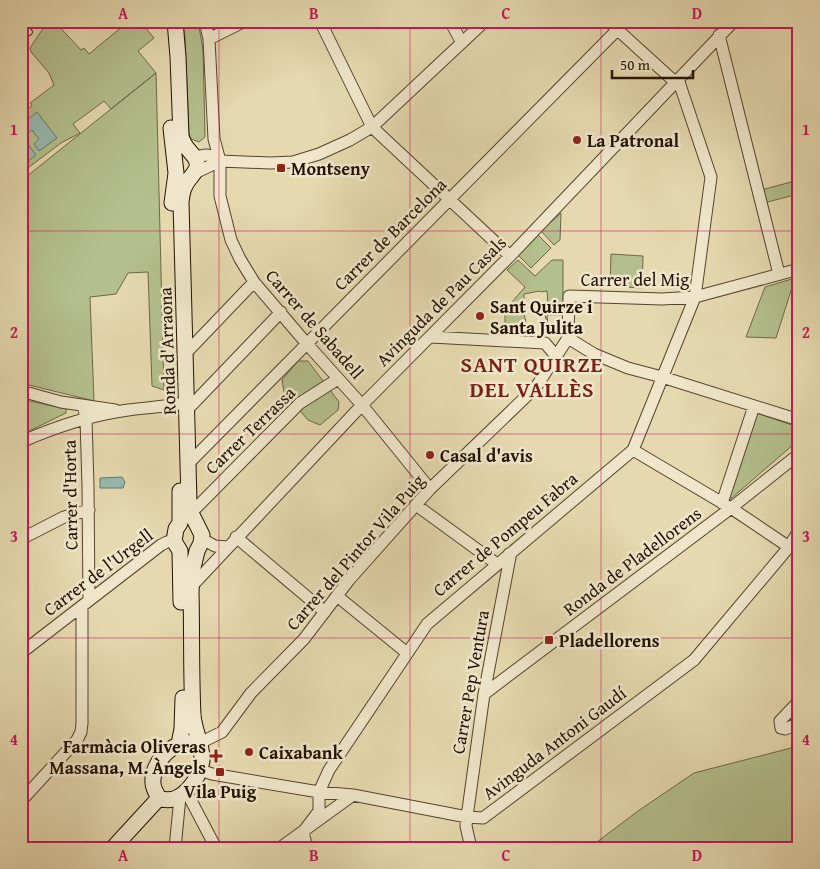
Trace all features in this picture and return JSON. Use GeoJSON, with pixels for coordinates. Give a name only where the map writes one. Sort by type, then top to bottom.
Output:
{"type":"FeatureCollection","features":[{"type":"Feature","properties":{"kind":"street","name":"Ronda d'Arraona"},"geometry":{"type":"LineString","coordinates":[[165,21],[171,137],[184,171],[181,202],[186,352],[183,407],[193,530],[191,587],[193,714],[198,744]]}},
{"type":"Feature","properties":{"kind":"street"},"geometry":{"type":"LineString","coordinates":[[175,21],[181,136],[182,143],[193,156]]}},
{"type":"Feature","properties":{"kind":"street","name":"Carrer de Sabadell"},"geometry":{"type":"LineString","coordinates":[[205,21],[210,39],[214,139],[220,161],[220,196],[234,246],[254,282],[362,405],[430,489]]}},
{"type":"Feature","properties":{"kind":"street"},"geometry":{"type":"LineString","coordinates":[[210,39],[245,21]]}},
{"type":"Feature","properties":{"kind":"street"},"geometry":{"type":"LineString","coordinates":[[320,21],[372,127],[510,256]]}},
{"type":"Feature","properties":{"kind":"street"},"geometry":{"type":"LineString","coordinates":[[450,21],[462,43]]}},
{"type":"Feature","properties":{"kind":"street"},"geometry":{"type":"LineString","coordinates":[[220,161],[213,156],[183,154],[184,171],[220,161],[293,162],[319,154],[350,140],[372,127],[485,21]]}},
{"type":"Feature","properties":{"kind":"street"},"geometry":{"type":"LineString","coordinates":[[608,21],[676,81]]}},
{"type":"Feature","properties":{"kind":"street","name":"Carrer de Barcelona"},"geometry":{"type":"LineString","coordinates":[[189,463],[626,21]]}},
{"type":"Feature","properties":{"kind":"street","name":"Avinguda de Pau Casals"},"geometry":{"type":"LineString","coordinates":[[191,587],[362,405],[510,256],[734,21]]}},
{"type":"Feature","properties":{"kind":"street"},"geometry":{"type":"LineString","coordinates":[[719,35],[779,274]]}},
{"type":"Feature","properties":{"kind":"street","name":"Carrer de Pompeu Fabra"},"geometry":{"type":"LineString","coordinates":[[303,832],[319,811],[319,792],[328,770],[427,624],[633,450],[695,296],[712,177],[676,81]]}},
{"type":"Feature","properties":{"kind":"street","name":"Ronda d'Arraona"},"geometry":{"type":"LineString","coordinates":[[184,171],[172,202],[183,407],[193,530]]}},
{"type":"Feature","properties":{"kind":"street","name":"Carrer del Mig"},"geometry":{"type":"LineString","coordinates":[[568,338],[569,296],[662,299],[695,296],[799,269]]}},
{"type":"Feature","properties":{"kind":"street"},"geometry":{"type":"LineString","coordinates":[[186,352],[254,282]]}},
{"type":"Feature","properties":{"kind":"street"},"geometry":{"type":"LineString","coordinates":[[21,391],[61,402],[107,409],[183,407],[281,312]]}},
{"type":"Feature","properties":{"kind":"street"},"geometry":{"type":"LineString","coordinates":[[431,337],[545,342],[556,356]]}},
{"type":"Feature","properties":{"kind":"street"},"geometry":{"type":"LineString","coordinates":[[568,338],[594,354],[628,368],[799,420]]}},
{"type":"Feature","properties":{"kind":"street","name":"Carrer del Pintor Vila Puig"},"geometry":{"type":"LineString","coordinates":[[198,744],[222,732],[251,693],[304,639],[349,580],[430,489],[536,387],[568,338]]}},
{"type":"Feature","properties":{"kind":"street","name":"Carrer Terrassa"},"geometry":{"type":"LineString","coordinates":[[193,530],[300,403],[338,379]]}},
{"type":"Feature","properties":{"kind":"street","name":"Carrer d'Horta"},"geometry":{"type":"LineString","coordinates":[[21,801],[77,740],[82,724],[89,510],[81,420],[61,402]]}},
{"type":"Feature","properties":{"kind":"street"},"geometry":{"type":"LineString","coordinates":[[81,420],[83,405]]}},
{"type":"Feature","properties":{"kind":"street"},"geometry":{"type":"LineString","coordinates":[[726,506],[754,406]]}},
{"type":"Feature","properties":{"kind":"street"},"geometry":{"type":"LineString","coordinates":[[21,442],[81,420],[126,410]]}},
{"type":"Feature","properties":{"kind":"street"},"geometry":{"type":"LineString","coordinates":[[633,450],[726,506],[789,548]]}},
{"type":"Feature","properties":{"kind":"street","name":"Ronda de Pladellorens"},"geometry":{"type":"LineString","coordinates":[[484,694],[726,506],[799,454]]}},
{"type":"Feature","properties":{"kind":"street"},"geometry":{"type":"LineString","coordinates":[[416,505],[497,564]]}},
{"type":"Feature","properties":{"kind":"street"},"geometry":{"type":"LineString","coordinates":[[21,539],[64,517],[89,510]]}},
{"type":"Feature","properties":{"kind":"street","name":"Ronda d'Arraona"},"geometry":{"type":"LineString","coordinates":[[179,744],[183,714],[176,529],[193,530]]}},
{"type":"Feature","properties":{"kind":"street"},"geometry":{"type":"LineString","coordinates":[[177,546],[190,552],[193,530],[215,546],[228,547]]}},
{"type":"Feature","properties":{"kind":"street","name":"Avinguda Antoni Gaudí"},"geometry":{"type":"LineString","coordinates":[[200,770],[212,774],[319,792],[353,795],[467,817],[483,818],[694,660],[789,548],[799,530]]}},
{"type":"Feature","properties":{"kind":"street"},"geometry":{"type":"LineString","coordinates":[[236,537],[325,612]]}},
{"type":"Feature","properties":{"kind":"street","name":"Carrer de l'Urgell"},"geometry":{"type":"LineString","coordinates":[[21,653],[161,545],[167,542],[177,546]]}},
{"type":"Feature","properties":{"kind":"street","name":"Carrer Pep Ventura"},"geometry":{"type":"LineString","coordinates":[[470,848],[466,826],[467,817],[484,694],[510,557],[509,554]]}},
{"type":"Feature","properties":{"kind":"street"},"geometry":{"type":"LineString","coordinates":[[337,596],[407,653]]}},
{"type":"Feature","properties":{"kind":"street"},"geometry":{"type":"LineString","coordinates":[[192,742],[198,744],[202,760],[200,770],[195,779],[183,794],[172,800],[159,798],[153,782],[154,775],[164,756],[171,748],[179,744],[192,742]]}},
{"type":"Feature","properties":{"kind":"street"},"geometry":{"type":"LineString","coordinates":[[175,848],[183,794]]}},
{"type":"Feature","properties":{"kind":"street"},"geometry":{"type":"LineString","coordinates":[[183,794],[216,848]]}},
{"type":"Feature","properties":{"kind":"street"},"geometry":{"type":"LineString","coordinates":[[280,848],[353,795]]}},
{"type":"Feature","properties":{"kind":"street"},"geometry":{"type":"LineString","coordinates":[[113,848],[159,798]]}},
{"type":"Feature","properties":{"kind":"street"},"geometry":{"type":"LineString","coordinates":[[303,832],[307,848]]}},
{"type":"Feature","properties":{"kind":"lane"},"geometry":{"type":"LineString","coordinates":[[21,23],[29,32]]}},
{"type":"Feature","properties":{"kind":"green space"},"geometry":{"type":"Polygon","coordinates":[[[48,21],[54,21],[81,50],[84,48],[89,54],[129,21],[140,21],[154,38],[138,51],[156,73],[111,109],[104,101],[73,124],[80,133],[61,143],[21,173],[21,114],[32,106],[30,103],[54,85],[49,73],[31,52],[30,48],[48,21]]]}},
{"type":"Feature","properties":{"kind":"green space"},"geometry":{"type":"Polygon","coordinates":[[[182,21],[198,21],[203,50],[205,137],[199,142],[191,139],[189,133],[185,36],[182,21]]]}},
{"type":"Feature","properties":{"kind":"green space"},"geometry":{"type":"Polygon","coordinates":[[[156,73],[164,390],[152,386],[148,272],[128,273],[116,294],[90,297],[94,401],[21,383],[21,181],[156,73]]]}},
{"type":"Feature","properties":{"kind":"green space"},"geometry":{"type":"Polygon","coordinates":[[[795,181],[798,194],[764,203],[761,190],[795,181]]]}},
{"type":"Feature","properties":{"kind":"green space"},"geometry":{"type":"Polygon","coordinates":[[[561,213],[560,240],[554,245],[541,231],[561,213]]]}},
{"type":"Feature","properties":{"kind":"green space"},"geometry":{"type":"Polygon","coordinates":[[[538,235],[551,248],[531,268],[518,255],[538,235]]]}},
{"type":"Feature","properties":{"kind":"green space"},"geometry":{"type":"Polygon","coordinates":[[[611,254],[643,256],[642,288],[610,286],[611,254]]]}},
{"type":"Feature","properties":{"kind":"green space"},"geometry":{"type":"Polygon","coordinates":[[[518,260],[535,276],[552,260],[563,260],[563,315],[547,315],[548,327],[543,307],[548,306],[547,291],[540,291],[524,294],[524,299],[521,300],[527,327],[505,327],[505,310],[525,287],[507,270],[518,260]]]}},
{"type":"Feature","properties":{"kind":"green space"},"geometry":{"type":"Polygon","coordinates":[[[795,278],[776,338],[746,337],[765,287],[795,278]]]}},
{"type":"Feature","properties":{"kind":"green space"},"geometry":{"type":"Polygon","coordinates":[[[298,361],[308,361],[339,402],[338,410],[320,425],[308,420],[284,392],[282,380],[298,361]]]}},
{"type":"Feature","properties":{"kind":"green space"},"geometry":{"type":"Polygon","coordinates":[[[21,399],[66,409],[66,413],[21,435],[21,399]]]}},
{"type":"Feature","properties":{"kind":"green space"},"geometry":{"type":"Polygon","coordinates":[[[756,413],[798,427],[794,444],[727,502],[756,413]]]}},
{"type":"Feature","properties":{"kind":"green space"},"geometry":{"type":"Polygon","coordinates":[[[799,746],[799,848],[589,848],[638,811],[694,773],[799,746]]]}},
{"type":"Feature","properties":{"kind":"water"},"geometry":{"type":"Polygon","coordinates":[[[37,112],[57,138],[39,151],[34,144],[39,139],[32,130],[23,137],[36,155],[21,167],[21,125],[37,112]]]}},
{"type":"Feature","properties":{"kind":"water"},"geometry":{"type":"Polygon","coordinates":[[[122,477],[125,482],[123,488],[100,488],[100,478],[122,477]]]}},
{"type":"Feature","properties":{"kind":"place","name":"La Patronal"},"geometry":{"type":"Point","coordinates":[577,140]}},
{"type":"Feature","properties":{"kind":"place","name":"Montseny"},"geometry":{"type":"Point","coordinates":[281,168]}},
{"type":"Feature","properties":{"kind":"place","name":"Sant Quirze i Santa Julita"},"geometry":{"type":"Point","coordinates":[480,316]}},
{"type":"Feature","properties":{"kind":"place","name":"Casal d'avis"},"geometry":{"type":"Point","coordinates":[430,455]}},
{"type":"Feature","properties":{"kind":"place","name":"Pladellorens"},"geometry":{"type":"Point","coordinates":[549,640]}},
{"type":"Feature","properties":{"kind":"place","name":"Caixabank"},"geometry":{"type":"Point","coordinates":[249,752]}},
{"type":"Feature","properties":{"kind":"place","name":"Farmàcia Oliveras Massana, M. Àngels"},"geometry":{"type":"Point","coordinates":[216,756]}},
{"type":"Feature","properties":{"kind":"place","name":"Vila Puig"},"geometry":{"type":"Point","coordinates":[220,772]}},
{"type":"Feature","properties":{"kind":"district","name":"SANT QUIRZE DEL VALLÈS"},"geometry":{"type":"Point","coordinates":[532,376]}}]}
